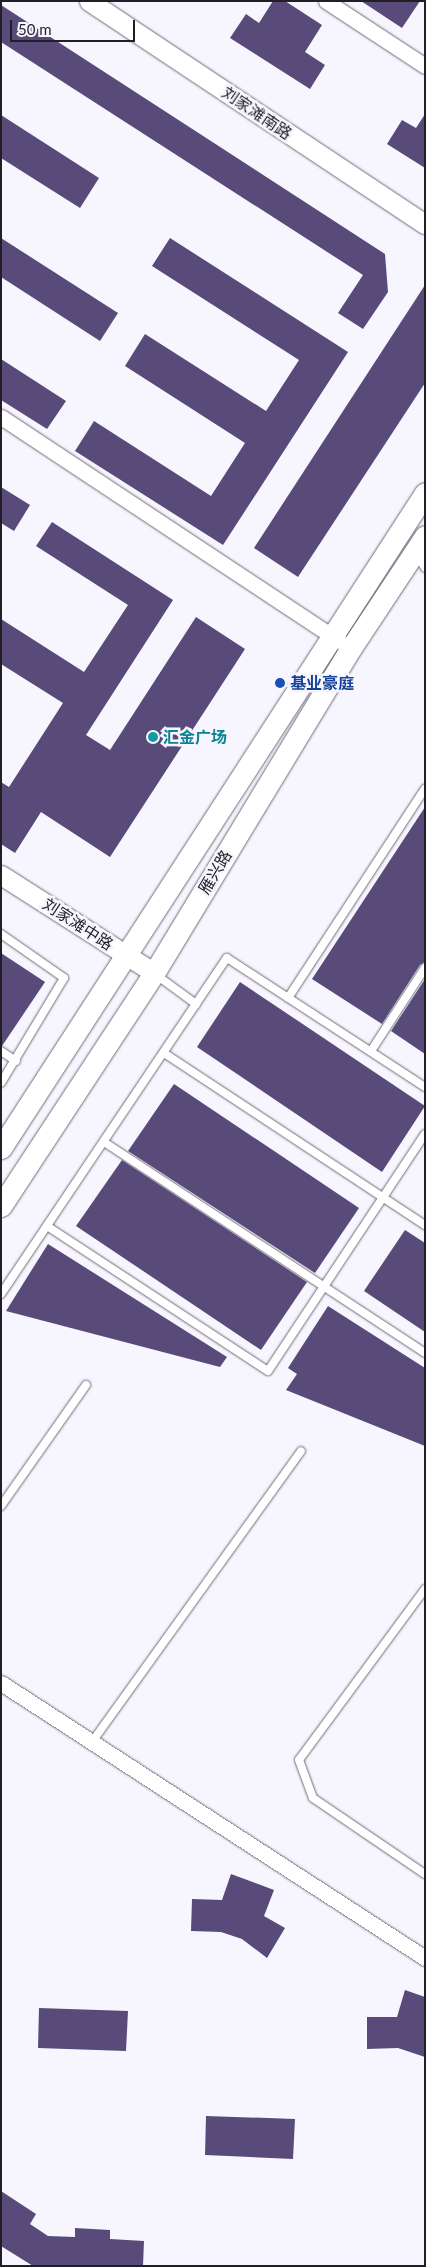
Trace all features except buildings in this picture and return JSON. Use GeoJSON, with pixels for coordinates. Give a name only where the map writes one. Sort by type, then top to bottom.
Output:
{"type":"FeatureCollection","features":[{"type":"Feature","properties":{"kind":"main road","name":"雁兴路"},"geometry":{"type":"LineString","coordinates":[[1,1148],[425,493]]}},
{"type":"Feature","properties":{"kind":"main road","name":"雁兴路"},"geometry":{"type":"LineString","coordinates":[[1,1206],[154,973],[351,648],[422,552]]}},
{"type":"Feature","properties":{"kind":"street","name":"刘家滩南路"},"geometry":{"type":"LineString","coordinates":[[89,1],[425,224]]}},
{"type":"Feature","properties":{"kind":"street"},"geometry":{"type":"LineString","coordinates":[[326,1],[425,66]]}},
{"type":"Feature","properties":{"kind":"street"},"geometry":{"type":"LineString","coordinates":[[1,417],[351,648]]}},
{"type":"Feature","properties":{"kind":"street","name":"刘家滩中路"},"geometry":{"type":"LineString","coordinates":[[1,875],[154,973]]}},
{"type":"Feature","properties":{"kind":"street"},"geometry":{"type":"LineString","coordinates":[[1,1683],[425,1958]]}},
{"type":"Feature","properties":{"kind":"lane"},"geometry":{"type":"LineString","coordinates":[[288,998],[425,789]]}},
{"type":"Feature","properties":{"kind":"lane"},"geometry":{"type":"LineString","coordinates":[[1,934],[64,978],[16,1061],[1,1083]]}},
{"type":"Feature","properties":{"kind":"lane"},"geometry":{"type":"LineString","coordinates":[[1,1294],[227,958],[425,1086]]}},
{"type":"Feature","properties":{"kind":"lane"},"geometry":{"type":"LineString","coordinates":[[371,1051],[425,968]]}},
{"type":"Feature","properties":{"kind":"lane"},"geometry":{"type":"LineString","coordinates":[[154,973],[196,1004]]}},
{"type":"Feature","properties":{"kind":"lane"},"geometry":{"type":"LineString","coordinates":[[1,1051],[16,1061]]}},
{"type":"Feature","properties":{"kind":"lane"},"geometry":{"type":"LineString","coordinates":[[164,1052],[425,1225]]}},
{"type":"Feature","properties":{"kind":"lane"},"geometry":{"type":"LineString","coordinates":[[47,1226],[268,1371],[425,1134]]}},
{"type":"Feature","properties":{"kind":"lane"},"geometry":{"type":"LineString","coordinates":[[104,1142],[425,1353]]}},
{"type":"Feature","properties":{"kind":"lane"},"geometry":{"type":"LineString","coordinates":[[1,1506],[86,1385]]}},
{"type":"Feature","properties":{"kind":"lane"},"geometry":{"type":"LineString","coordinates":[[92,1742],[301,1451]]}},
{"type":"Feature","properties":{"kind":"lane"},"geometry":{"type":"LineString","coordinates":[[425,1589],[299,1760],[313,1798],[425,1874]]}},
{"type":"Feature","properties":{"kind":"place","name":"基业豪庭"},"geometry":{"type":"Point","coordinates":[280,683]}},
{"type":"Feature","properties":{"kind":"place","name":"汇金广场"},"geometry":{"type":"Point","coordinates":[153,737]}}]}
